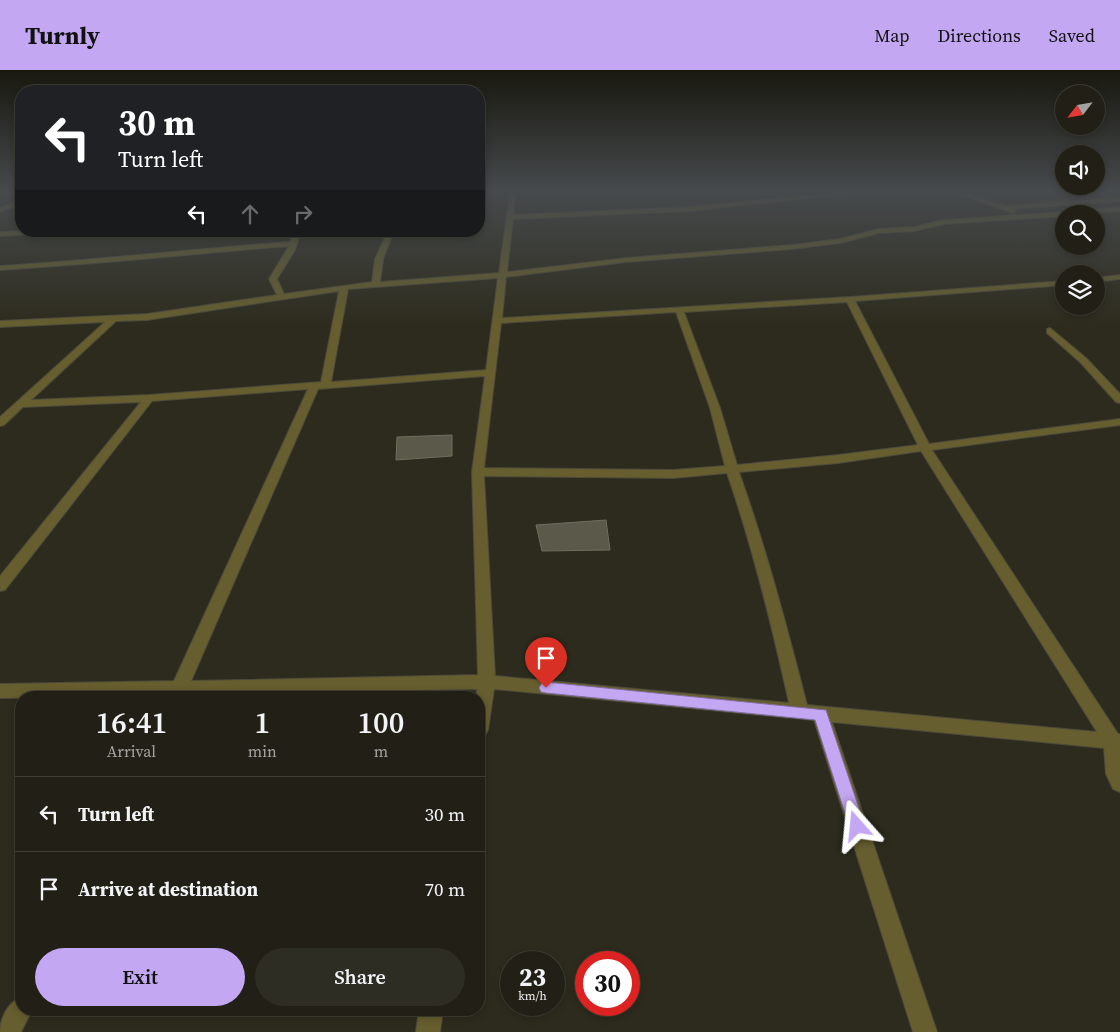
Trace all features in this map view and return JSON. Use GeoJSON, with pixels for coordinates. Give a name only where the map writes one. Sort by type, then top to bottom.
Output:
{"type":"FeatureCollection","features":[{"type":"Feature","properties":{"kind":"street"},"geometry":{"type":"LineString","coordinates":[[281,296],[273,279],[296,237]]}},
{"type":"Feature","properties":{"kind":"street"},"geometry":{"type":"LineString","coordinates":[[376,284],[379,259],[388,237]]}},
{"type":"Feature","properties":{"kind":"street"},"geometry":{"type":"LineString","coordinates":[[485,694],[487,682],[478,472],[508,237]]}},
{"type":"Feature","properties":{"kind":"street"},"geometry":{"type":"LineString","coordinates":[[0,324],[167,315],[344,287],[503,275],[626,260],[792,247],[853,237]]}},
{"type":"Feature","properties":{"kind":"street"},"geometry":{"type":"LineString","coordinates":[[0,268],[96,262],[294,244]]}},
{"type":"Feature","properties":{"kind":"street"},"geometry":{"type":"LineString","coordinates":[[1105,279],[1120,277]]}},
{"type":"Feature","properties":{"kind":"street"},"geometry":{"type":"LineString","coordinates":[[496,320],[850,299],[1055,284]]}},
{"type":"Feature","properties":{"kind":"street"},"geometry":{"type":"LineString","coordinates":[[178,691],[321,384],[344,287]]}},
{"type":"Feature","properties":{"kind":"street"},"geometry":{"type":"LineString","coordinates":[[850,299],[925,448],[1117,742],[1115,774],[1120,783]]}},
{"type":"Feature","properties":{"kind":"street"},"geometry":{"type":"LineString","coordinates":[[679,310],[715,408],[732,469],[746,509],[784,641],[800,712]]}},
{"type":"Feature","properties":{"kind":"street"},"geometry":{"type":"LineString","coordinates":[[0,423],[114,318]]}},
{"type":"Feature","properties":{"kind":"street"},"geometry":{"type":"LineString","coordinates":[[1050,331],[1083,360],[1120,400]]}},
{"type":"Feature","properties":{"kind":"street"},"geometry":{"type":"LineString","coordinates":[[22,404],[149,398],[321,384],[489,374]]}},
{"type":"Feature","properties":{"kind":"street"},"geometry":{"type":"LineString","coordinates":[[0,586],[149,398]]}},
{"type":"Feature","properties":{"kind":"street"},"geometry":{"type":"LineString","coordinates":[[478,472],[673,474],[838,459],[1120,422]]}},
{"type":"Feature","properties":{"kind":"street"},"geometry":{"type":"LineString","coordinates":[[233,691],[487,682],[1117,742]]}},
{"type":"Feature","properties":{"kind":"street"},"geometry":{"type":"LineString","coordinates":[[0,691],[15,691]]}},
{"type":"Feature","properties":{"kind":"street"},"geometry":{"type":"LineString","coordinates":[[820,714],[925,1032]]}},
{"type":"Feature","properties":{"kind":"street"},"geometry":{"type":"LineString","coordinates":[[8,1032],[17,1016]]}},
{"type":"Feature","properties":{"kind":"street"},"geometry":{"type":"LineString","coordinates":[[428,1032],[430,1016]]}},
{"type":"Feature","properties":{"kind":"building"},"geometry":{"type":"Polygon","coordinates":[[[452,435],[452,456],[396,460],[397,437],[452,435]]]}},
{"type":"Feature","properties":{"kind":"building"},"geometry":{"type":"Polygon","coordinates":[[[606,520],[610,550],[542,551],[536,525],[606,520]]]}},
{"type":"Feature","properties":{"kind":"route"},"geometry":{"type":"LineString","coordinates":[[546,688],[820,714],[857,826]]}}]}
